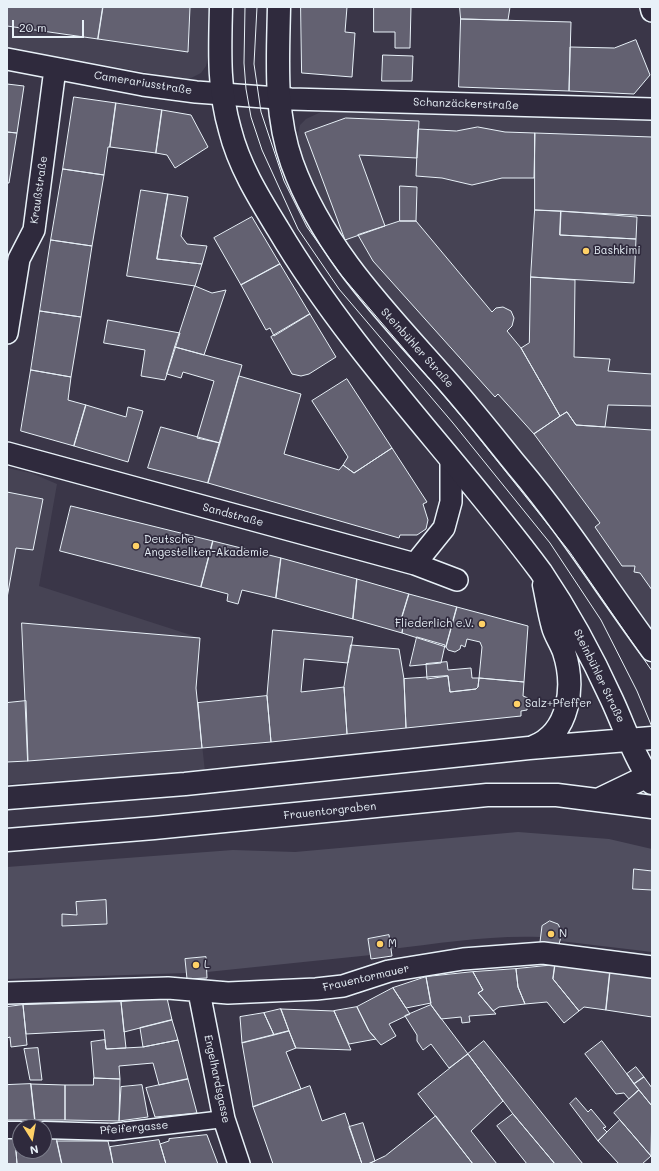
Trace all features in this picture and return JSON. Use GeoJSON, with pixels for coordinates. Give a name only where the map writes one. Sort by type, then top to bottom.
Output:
{"type":"FeatureCollection","features":[{"type":"Feature","properties":{"kind":"main road","name":"Steinbühler Straße"},"geometry":{"type":"LineString","coordinates":[[221,7],[220,63],[222,94],[230,131],[244,169],[291,251],[342,326],[541,572],[566,611],[584,644],[610,694],[629,740],[651,778]]}},
{"type":"Feature","properties":{"kind":"main road","name":"Steinbühler Straße"},"geometry":{"type":"LineString","coordinates":[[279,7],[279,98],[284,132],[292,163],[305,195],[334,247],[368,293],[445,378],[533,485],[576,542],[652,650]]}},
{"type":"Feature","properties":{"kind":"main road","name":"Steinbühler Straße"},"geometry":{"type":"LineString","coordinates":[[529,748],[542,743],[556,731],[564,715],[569,692],[566,661],[553,629],[541,572]]}},
{"type":"Feature","properties":{"kind":"main road"},"geometry":{"type":"LineString","coordinates":[[7,798],[185,784],[529,748],[652,738]]}},
{"type":"Feature","properties":{"kind":"main road"},"geometry":{"type":"LineString","coordinates":[[600,799],[651,778]]}},
{"type":"Feature","properties":{"kind":"main road","name":"Frauentorgraben"},"geometry":{"type":"LineString","coordinates":[[7,840],[154,828],[487,795],[532,794],[600,799],[652,807]]}},
{"type":"Feature","properties":{"kind":"street"},"geometry":{"type":"LineString","coordinates":[[651,7],[652,11]]}},
{"type":"Feature","properties":{"kind":"street","name":"Camerariusstraße"},"geometry":{"type":"LineString","coordinates":[[7,59],[157,87],[279,98]]}},
{"type":"Feature","properties":{"kind":"street","name":"Kraußstraße"},"geometry":{"type":"LineString","coordinates":[[7,333],[19,259],[34,230],[55,68]]}},
{"type":"Feature","properties":{"kind":"street","name":"Schanzäckerstraße"},"geometry":{"type":"LineString","coordinates":[[279,98],[652,109]]}},
{"type":"Feature","properties":{"kind":"street","name":"Sandstraße"},"geometry":{"type":"LineString","coordinates":[[7,453],[414,564],[457,580]]}},
{"type":"Feature","properties":{"kind":"street"},"geometry":{"type":"LineString","coordinates":[[414,564],[444,528],[451,502],[451,459]]}},
{"type":"Feature","properties":{"kind":"street","name":"Frauentormauer"},"geometry":{"type":"LineString","coordinates":[[7,993],[168,988],[199,992],[228,993],[316,989],[343,986],[389,971],[463,959],[543,953],[652,967]]}},
{"type":"Feature","properties":{"kind":"street","name":"Engelhardsgasse"},"geometry":{"type":"LineString","coordinates":[[199,992],[224,1119],[239,1164]]}},
{"type":"Feature","properties":{"kind":"street","name":"Pfeifergasse"},"geometry":{"type":"LineString","coordinates":[[52,1130],[113,1132],[224,1119]]}},
{"type":"Feature","properties":{"kind":"shaded area"},"geometry":{"type":"Polygon","coordinates":[[[7,7],[210,7],[208,57],[206,66],[201,73],[189,79],[183,79],[7,48],[7,7]]]}},
{"type":"Feature","properties":{"kind":"shaded area"},"geometry":{"type":"Polygon","coordinates":[[[338,109],[652,121],[652,636],[367,280],[329,223],[304,167],[297,139],[300,125],[306,119],[323,111],[338,109]]]}},
{"type":"Feature","properties":{"kind":"shaded area"},"geometry":{"type":"Polygon","coordinates":[[[7,468],[31,473],[57,484],[39,586],[200,638],[196,688],[205,772],[7,784],[7,468]]]}},
{"type":"Feature","properties":{"kind":"shaded area"},"geometry":{"type":"Polygon","coordinates":[[[518,832],[609,839],[652,849],[652,952],[560,941],[561,932],[558,924],[550,921],[542,926],[541,937],[484,938],[391,949],[388,935],[368,939],[371,955],[207,972],[205,957],[185,959],[186,973],[7,979],[7,867],[233,850],[295,852],[518,832]]]}},
{"type":"Feature","properties":{"kind":"building"},"geometry":{"type":"Polygon","coordinates":[[[7,7],[103,7],[98,39],[7,26],[7,7]]]}},
{"type":"Feature","properties":{"kind":"building"},"geometry":{"type":"Polygon","coordinates":[[[103,7],[190,7],[188,52],[98,39],[103,7]]]}},
{"type":"Feature","properties":{"kind":"building"},"geometry":{"type":"Polygon","coordinates":[[[301,7],[347,7],[345,32],[355,33],[352,77],[302,73],[301,7]]]}},
{"type":"Feature","properties":{"kind":"building"},"geometry":{"type":"Polygon","coordinates":[[[374,7],[411,7],[410,48],[395,48],[395,32],[374,32],[374,7]]]}},
{"type":"Feature","properties":{"kind":"building"},"geometry":{"type":"Polygon","coordinates":[[[460,7],[510,7],[508,20],[461,19],[460,7]]]}},
{"type":"Feature","properties":{"kind":"building"},"geometry":{"type":"Polygon","coordinates":[[[461,19],[571,22],[569,91],[459,87],[461,19]]]}},
{"type":"Feature","properties":{"kind":"building"},"geometry":{"type":"Polygon","coordinates":[[[636,40],[650,75],[634,94],[569,91],[570,47],[614,48],[636,40]]]}},
{"type":"Feature","properties":{"kind":"building"},"geometry":{"type":"Polygon","coordinates":[[[383,55],[413,56],[412,81],[382,81],[383,55]]]}},
{"type":"Feature","properties":{"kind":"building"},"geometry":{"type":"Polygon","coordinates":[[[7,84],[24,86],[17,133],[7,132],[7,84]]]}},
{"type":"Feature","properties":{"kind":"building"},"geometry":{"type":"Polygon","coordinates":[[[74,97],[116,103],[110,147],[108,147],[104,175],[63,169],[74,97]]]}},
{"type":"Feature","properties":{"kind":"building"},"geometry":{"type":"Polygon","coordinates":[[[116,103],[162,110],[156,153],[110,147],[116,103]]]}},
{"type":"Feature","properties":{"kind":"building"},"geometry":{"type":"Polygon","coordinates":[[[162,110],[191,115],[208,147],[175,168],[167,155],[156,153],[162,110]]]}},
{"type":"Feature","properties":{"kind":"building"},"geometry":{"type":"Polygon","coordinates":[[[346,118],[419,121],[417,158],[359,155],[385,226],[345,240],[305,133],[346,118]]]}},
{"type":"Feature","properties":{"kind":"building"},"geometry":{"type":"Polygon","coordinates":[[[478,127],[505,132],[535,133],[534,178],[502,178],[472,185],[442,178],[416,176],[418,129],[456,131],[478,127]]]}},
{"type":"Feature","properties":{"kind":"building"},"geometry":{"type":"Polygon","coordinates":[[[7,132],[17,133],[9,183],[7,183],[7,132]]]}},
{"type":"Feature","properties":{"kind":"building"},"geometry":{"type":"Polygon","coordinates":[[[535,133],[652,137],[652,216],[535,210],[535,133]]]}},
{"type":"Feature","properties":{"kind":"building"},"geometry":{"type":"Polygon","coordinates":[[[63,169],[104,175],[92,246],[51,240],[63,169]]]}},
{"type":"Feature","properties":{"kind":"building"},"geometry":{"type":"Polygon","coordinates":[[[400,186],[417,187],[416,221],[400,221],[400,186]]]}},
{"type":"Feature","properties":{"kind":"building"},"geometry":{"type":"Polygon","coordinates":[[[141,190],[168,194],[157,259],[202,264],[195,286],[127,276],[141,190]]]}},
{"type":"Feature","properties":{"kind":"building"},"geometry":{"type":"Polygon","coordinates":[[[168,194],[188,197],[181,236],[187,244],[207,246],[202,264],[157,259],[168,194]]]}},
{"type":"Feature","properties":{"kind":"building"},"geometry":{"type":"Polygon","coordinates":[[[535,210],[561,211],[560,235],[636,239],[634,283],[531,277],[535,210]]]}},
{"type":"Feature","properties":{"kind":"building"},"geometry":{"type":"Polygon","coordinates":[[[561,211],[637,217],[636,239],[560,235],[561,211]]]}},
{"type":"Feature","properties":{"kind":"building"},"geometry":{"type":"Polygon","coordinates":[[[252,217],[280,264],[241,285],[214,238],[252,217]]]}},
{"type":"Feature","properties":{"kind":"building"},"geometry":{"type":"Polygon","coordinates":[[[400,221],[416,221],[492,312],[496,308],[503,307],[511,311],[514,318],[512,326],[507,331],[521,348],[560,416],[534,434],[498,394],[495,397],[373,261],[358,235],[400,221]]]}},
{"type":"Feature","properties":{"kind":"building"},"geometry":{"type":"Polygon","coordinates":[[[51,240],[92,246],[81,317],[40,311],[51,240]]]}},
{"type":"Feature","properties":{"kind":"building"},"geometry":{"type":"Polygon","coordinates":[[[280,264],[310,314],[274,336],[270,328],[266,330],[241,285],[280,264]]]}},
{"type":"Feature","properties":{"kind":"building"},"geometry":{"type":"Polygon","coordinates":[[[531,277],[575,280],[574,357],[610,359],[608,371],[652,374],[652,406],[608,405],[605,427],[576,425],[567,412],[560,416],[521,348],[529,343],[531,277]]]}},
{"type":"Feature","properties":{"kind":"building"},"geometry":{"type":"Polygon","coordinates":[[[195,286],[212,293],[226,290],[204,355],[175,347],[195,286]]]}},
{"type":"Feature","properties":{"kind":"building"},"geometry":{"type":"Polygon","coordinates":[[[40,311],[81,317],[71,377],[31,370],[40,311]]]}},
{"type":"Feature","properties":{"kind":"building"},"geometry":{"type":"Polygon","coordinates":[[[310,314],[336,357],[309,374],[301,376],[292,374],[271,337],[310,314]]]}},
{"type":"Feature","properties":{"kind":"building"},"geometry":{"type":"Polygon","coordinates":[[[108,320],[180,333],[165,380],[141,376],[145,350],[104,343],[108,320]]]}},
{"type":"Feature","properties":{"kind":"building"},"geometry":{"type":"Polygon","coordinates":[[[175,347],[242,365],[220,443],[197,438],[214,381],[183,372],[181,378],[167,374],[175,347]]]}},
{"type":"Feature","properties":{"kind":"building"},"geometry":{"type":"Polygon","coordinates":[[[31,370],[71,377],[68,400],[86,405],[74,446],[21,431],[31,370]]]}},
{"type":"Feature","properties":{"kind":"building"},"geometry":{"type":"Polygon","coordinates":[[[239,376],[301,394],[284,454],[339,470],[343,465],[354,473],[392,448],[427,502],[423,504],[428,520],[426,529],[417,535],[400,535],[399,538],[208,483],[239,376]]]}},
{"type":"Feature","properties":{"kind":"building"},"geometry":{"type":"Polygon","coordinates":[[[347,379],[392,448],[354,473],[343,465],[348,457],[312,401],[347,379]]]}},
{"type":"Feature","properties":{"kind":"building"},"geometry":{"type":"Polygon","coordinates":[[[86,405],[126,417],[128,407],[143,411],[128,462],[74,446],[86,405]]]}},
{"type":"Feature","properties":{"kind":"building"},"geometry":{"type":"Polygon","coordinates":[[[567,412],[576,425],[652,430],[652,590],[640,573],[634,572],[635,566],[622,566],[595,527],[600,523],[534,434],[567,412]]]}},
{"type":"Feature","properties":{"kind":"building"},"geometry":{"type":"Polygon","coordinates":[[[161,427],[220,443],[208,483],[148,468],[161,427]]]}},
{"type":"Feature","properties":{"kind":"building"},"geometry":{"type":"Polygon","coordinates":[[[7,492],[43,499],[33,550],[16,548],[7,598],[7,492]]]}},
{"type":"Feature","properties":{"kind":"building","name":"Deutsche Angestellten-Akademie"},"geometry":{"type":"Polygon","coordinates":[[[71,506],[213,541],[201,587],[60,551],[71,506]]]}},
{"type":"Feature","properties":{"kind":"building"},"geometry":{"type":"Polygon","coordinates":[[[213,541],[281,558],[276,598],[242,590],[238,604],[227,601],[228,594],[201,587],[213,541]]]}},
{"type":"Feature","properties":{"kind":"building"},"geometry":{"type":"Polygon","coordinates":[[[281,558],[357,579],[353,619],[276,598],[281,558]]]}},
{"type":"Feature","properties":{"kind":"building"},"geometry":{"type":"Polygon","coordinates":[[[357,579],[409,594],[402,617],[404,618],[402,633],[353,619],[357,579]]]}},
{"type":"Feature","properties":{"kind":"building"},"geometry":{"type":"Polygon","coordinates":[[[409,594],[457,607],[446,647],[402,633],[404,618],[402,617],[409,594]]]}},
{"type":"Feature","properties":{"kind":"building"},"geometry":{"type":"Polygon","coordinates":[[[457,607],[528,626],[524,682],[479,678],[482,647],[480,642],[467,639],[465,647],[461,645],[460,649],[455,652],[448,650],[446,647],[457,607]]]}},
{"type":"Feature","properties":{"kind":"building"},"geometry":{"type":"Polygon","coordinates":[[[22,623],[200,638],[196,688],[202,748],[28,761],[22,623]]]}},
{"type":"Feature","properties":{"kind":"building"},"geometry":{"type":"Polygon","coordinates":[[[273,630],[353,637],[348,663],[304,659],[301,692],[344,687],[347,734],[271,742],[267,696],[273,630]]]}},
{"type":"Feature","properties":{"kind":"building"},"geometry":{"type":"Polygon","coordinates":[[[417,637],[445,645],[441,663],[410,666],[417,637]]]}},
{"type":"Feature","properties":{"kind":"building"},"geometry":{"type":"Polygon","coordinates":[[[351,645],[399,649],[404,679],[406,728],[347,734],[344,687],[351,645]]]}},
{"type":"Feature","properties":{"kind":"building"},"geometry":{"type":"Polygon","coordinates":[[[447,662],[448,670],[471,668],[472,678],[479,678],[478,687],[476,689],[450,692],[448,676],[427,679],[426,664],[447,662]]]}},
{"type":"Feature","properties":{"kind":"building"},"geometry":{"type":"Polygon","coordinates":[[[448,676],[450,692],[476,689],[478,687],[479,678],[524,682],[523,696],[528,698],[527,710],[521,711],[521,716],[406,728],[404,679],[448,676]]]}},
{"type":"Feature","properties":{"kind":"building"},"geometry":{"type":"Polygon","coordinates":[[[267,696],[271,742],[202,748],[198,703],[267,696]]]}},
{"type":"Feature","properties":{"kind":"building"},"geometry":{"type":"Polygon","coordinates":[[[26,701],[28,761],[7,762],[7,703],[26,701]]]}},
{"type":"Feature","properties":{"kind":"building"},"geometry":{"type":"Polygon","coordinates":[[[634,869],[652,871],[652,890],[633,889],[634,869]]]}},
{"type":"Feature","properties":{"kind":"building"},"geometry":{"type":"Polygon","coordinates":[[[106,900],[107,924],[62,926],[62,914],[77,915],[76,902],[106,900]]]}},
{"type":"Feature","properties":{"kind":"building","name":"N"},"geometry":{"type":"Polygon","coordinates":[[[550,921],[558,924],[560,928],[561,937],[559,944],[540,942],[542,926],[550,921]]]}},
{"type":"Feature","properties":{"kind":"building","name":"M"},"geometry":{"type":"Polygon","coordinates":[[[389,935],[392,956],[371,959],[368,939],[389,935]]]}},
{"type":"Feature","properties":{"kind":"building","name":"L"},"geometry":{"type":"Polygon","coordinates":[[[206,957],[207,978],[187,979],[185,959],[206,957]]]}},
{"type":"Feature","properties":{"kind":"building"},"geometry":{"type":"Polygon","coordinates":[[[555,965],[610,972],[606,1010],[584,1007],[579,1011],[553,979],[555,965]]]}},
{"type":"Feature","properties":{"kind":"building"},"geometry":{"type":"Polygon","coordinates":[[[555,965],[553,979],[579,1011],[564,1023],[547,1002],[525,1004],[518,987],[516,969],[555,965]]]}},
{"type":"Feature","properties":{"kind":"building"},"geometry":{"type":"Polygon","coordinates":[[[516,969],[518,987],[525,1004],[499,1007],[493,1011],[478,993],[483,990],[473,972],[516,969]]]}},
{"type":"Feature","properties":{"kind":"building"},"geometry":{"type":"Polygon","coordinates":[[[473,972],[483,990],[478,993],[496,1014],[469,1016],[470,1022],[462,1023],[461,1017],[441,1019],[431,1005],[426,977],[473,972]]]}},
{"type":"Feature","properties":{"kind":"building"},"geometry":{"type":"Polygon","coordinates":[[[610,972],[652,978],[652,1017],[606,1010],[610,972]]]}},
{"type":"Feature","properties":{"kind":"building"},"geometry":{"type":"Polygon","coordinates":[[[426,977],[431,1003],[406,1008],[393,988],[426,977]]]}},
{"type":"Feature","properties":{"kind":"building"},"geometry":{"type":"Polygon","coordinates":[[[393,988],[410,1014],[389,1024],[396,1036],[381,1045],[369,1031],[357,1007],[393,988]]]}},
{"type":"Feature","properties":{"kind":"building"},"geometry":{"type":"Polygon","coordinates":[[[167,998],[172,1020],[124,1032],[121,1002],[167,998]]]}},
{"type":"Feature","properties":{"kind":"building"},"geometry":{"type":"Polygon","coordinates":[[[121,1002],[126,1048],[106,1049],[104,1030],[26,1034],[23,1005],[121,1002]]]}},
{"type":"Feature","properties":{"kind":"building"},"geometry":{"type":"Polygon","coordinates":[[[23,1005],[27,1045],[11,1047],[10,1037],[7,1038],[7,1007],[23,1005]]]}},
{"type":"Feature","properties":{"kind":"building"},"geometry":{"type":"Polygon","coordinates":[[[431,1005],[468,1054],[449,1068],[431,1044],[423,1050],[417,1041],[417,1035],[405,1016],[431,1005]]]}},
{"type":"Feature","properties":{"kind":"building"},"geometry":{"type":"Polygon","coordinates":[[[357,1007],[369,1031],[376,1039],[349,1044],[334,1011],[357,1007]]]}},
{"type":"Feature","properties":{"kind":"building"},"geometry":{"type":"Polygon","coordinates":[[[281,1009],[334,1011],[351,1050],[296,1048],[281,1009]]]}},
{"type":"Feature","properties":{"kind":"building"},"geometry":{"type":"Polygon","coordinates":[[[281,1009],[289,1031],[274,1035],[264,1013],[281,1009]]]}},
{"type":"Feature","properties":{"kind":"building"},"geometry":{"type":"Polygon","coordinates":[[[264,1013],[274,1035],[242,1043],[240,1017],[264,1013]]]}},
{"type":"Feature","properties":{"kind":"building"},"geometry":{"type":"Polygon","coordinates":[[[172,1020],[178,1040],[143,1047],[140,1028],[172,1020]]]}},
{"type":"Feature","properties":{"kind":"building"},"geometry":{"type":"Polygon","coordinates":[[[289,1031],[296,1048],[286,1052],[301,1089],[253,1107],[242,1043],[289,1031]]]}},
{"type":"Feature","properties":{"kind":"building"},"geometry":{"type":"Polygon","coordinates":[[[105,1040],[106,1049],[143,1047],[178,1040],[188,1079],[159,1085],[153,1063],[119,1066],[120,1079],[94,1078],[91,1042],[105,1040]]]}},
{"type":"Feature","properties":{"kind":"building"},"geometry":{"type":"Polygon","coordinates":[[[484,1041],[583,1164],[555,1164],[513,1114],[468,1054],[484,1041]]]}},
{"type":"Feature","properties":{"kind":"building"},"geometry":{"type":"Polygon","coordinates":[[[602,1041],[639,1090],[629,1099],[624,1093],[616,1094],[585,1054],[602,1041]]]}},
{"type":"Feature","properties":{"kind":"building"},"geometry":{"type":"Polygon","coordinates":[[[38,1048],[42,1080],[30,1080],[24,1049],[38,1048]]]}},
{"type":"Feature","properties":{"kind":"building"},"geometry":{"type":"Polygon","coordinates":[[[468,1054],[503,1101],[471,1131],[497,1164],[473,1164],[418,1094],[468,1054]]]}},
{"type":"Feature","properties":{"kind":"building"},"geometry":{"type":"Polygon","coordinates":[[[636,1067],[644,1077],[634,1084],[627,1074],[636,1067]]]}},
{"type":"Feature","properties":{"kind":"building"},"geometry":{"type":"Polygon","coordinates":[[[644,1077],[652,1088],[652,1106],[634,1084],[644,1077]]]}},
{"type":"Feature","properties":{"kind":"building"},"geometry":{"type":"Polygon","coordinates":[[[94,1078],[120,1079],[119,1121],[65,1120],[65,1085],[93,1085],[94,1078]]]}},
{"type":"Feature","properties":{"kind":"building"},"geometry":{"type":"Polygon","coordinates":[[[188,1079],[197,1113],[155,1117],[146,1088],[188,1079]]]}},
{"type":"Feature","properties":{"kind":"building"},"geometry":{"type":"Polygon","coordinates":[[[31,1084],[35,1119],[7,1120],[7,1085],[31,1084]]]}},
{"type":"Feature","properties":{"kind":"building"},"geometry":{"type":"Polygon","coordinates":[[[31,1084],[65,1085],[65,1120],[35,1119],[31,1084]]]}},
{"type":"Feature","properties":{"kind":"building"},"geometry":{"type":"Polygon","coordinates":[[[142,1085],[148,1117],[119,1121],[121,1087],[142,1085]]]}},
{"type":"Feature","properties":{"kind":"building"},"geometry":{"type":"Polygon","coordinates":[[[310,1086],[322,1121],[345,1113],[362,1164],[273,1164],[253,1107],[310,1086]]]}},
{"type":"Feature","properties":{"kind":"building"},"geometry":{"type":"Polygon","coordinates":[[[639,1090],[652,1106],[651,1156],[614,1113],[639,1090]]]}},
{"type":"Feature","properties":{"kind":"building"},"geometry":{"type":"Polygon","coordinates":[[[576,1098],[588,1112],[591,1109],[606,1127],[603,1128],[607,1132],[598,1141],[570,1104],[576,1098]]]}},
{"type":"Feature","properties":{"kind":"building"},"geometry":{"type":"Polygon","coordinates":[[[513,1114],[555,1164],[527,1164],[497,1126],[513,1114]]]}},
{"type":"Feature","properties":{"kind":"building"},"geometry":{"type":"Polygon","coordinates":[[[436,1116],[473,1164],[368,1164],[385,1156],[436,1116]]]}},
{"type":"Feature","properties":{"kind":"building"},"geometry":{"type":"Polygon","coordinates":[[[620,1120],[651,1156],[642,1164],[619,1164],[598,1141],[620,1120]]]}},
{"type":"Feature","properties":{"kind":"building"},"geometry":{"type":"Polygon","coordinates":[[[363,1123],[375,1161],[368,1164],[362,1164],[349,1127],[363,1123]]]}},
{"type":"Feature","properties":{"kind":"building"},"geometry":{"type":"Polygon","coordinates":[[[207,1135],[218,1164],[166,1164],[160,1144],[169,1141],[169,1139],[207,1135]]]}},
{"type":"Feature","properties":{"kind":"building"},"geometry":{"type":"Polygon","coordinates":[[[52,1137],[56,1137],[62,1164],[17,1164],[17,1159],[52,1159],[52,1137]]]}},
{"type":"Feature","properties":{"kind":"building"},"geometry":{"type":"Polygon","coordinates":[[[12,1138],[12,1159],[17,1159],[17,1164],[7,1164],[7,1139],[12,1138]]]}},
{"type":"Feature","properties":{"kind":"building"},"geometry":{"type":"Polygon","coordinates":[[[159,1140],[166,1164],[113,1164],[110,1147],[159,1140]]]}},
{"type":"Feature","properties":{"kind":"building"},"geometry":{"type":"Polygon","coordinates":[[[57,1141],[108,1141],[113,1164],[62,1164],[57,1141]]]}},
{"type":"Feature","properties":{"kind":"tram line"},"geometry":{"type":"LineString","coordinates":[[245,7],[244,63],[246,89],[251,117],[262,150],[298,229],[339,289],[453,423],[550,543],[601,620],[637,691],[652,727]]}},
{"type":"Feature","properties":{"kind":"tram line"},"geometry":{"type":"LineString","coordinates":[[257,7],[254,64],[261,112],[284,181],[307,227],[341,275],[467,423],[569,551],[652,671]]}},
{"type":"Feature","properties":{"kind":"place","name":"Bashkimi"},"geometry":{"type":"Point","coordinates":[586,251]}},
{"type":"Feature","properties":{"kind":"place","name":"Deutsche Angestellten-Akademie"},"geometry":{"type":"Point","coordinates":[136,546]}},
{"type":"Feature","properties":{"kind":"place","name":"Fliederlich e.V."},"geometry":{"type":"Point","coordinates":[482,624]}},
{"type":"Feature","properties":{"kind":"place","name":"Salz+Pfeffer"},"geometry":{"type":"Point","coordinates":[517,704]}},
{"type":"Feature","properties":{"kind":"place","name":"N"},"geometry":{"type":"Point","coordinates":[551,934]}},
{"type":"Feature","properties":{"kind":"place","name":"M"},"geometry":{"type":"Point","coordinates":[380,944]}},
{"type":"Feature","properties":{"kind":"place","name":"L"},"geometry":{"type":"Point","coordinates":[196,965]}}]}
